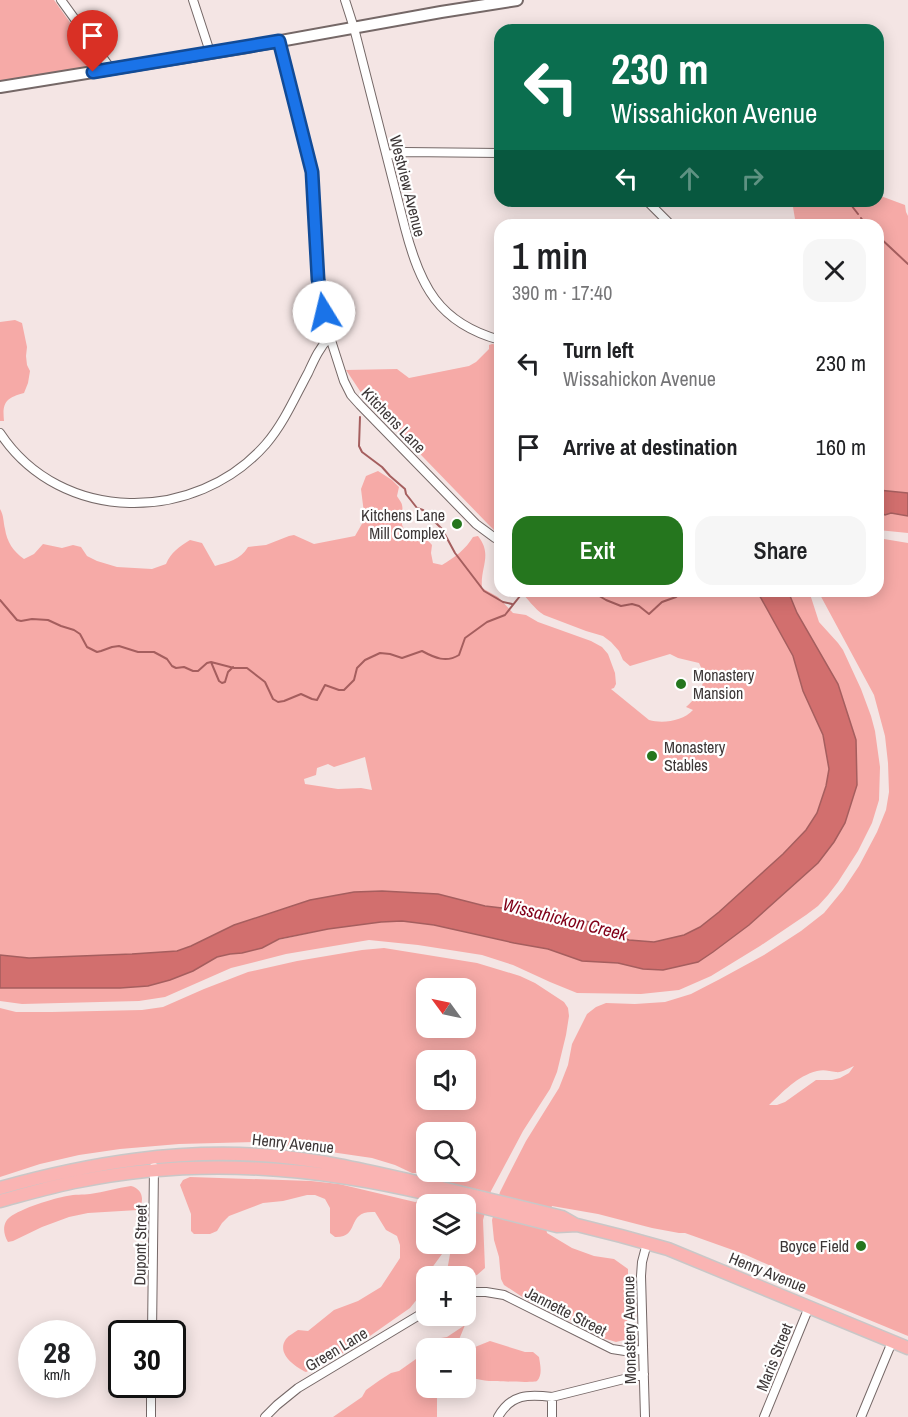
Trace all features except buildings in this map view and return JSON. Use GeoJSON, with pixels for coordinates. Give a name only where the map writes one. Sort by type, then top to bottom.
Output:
{"type":"FeatureCollection","features":[{"type":"Feature","properties":{"kind":"main road","name":"Henry Avenue"},"geometry":{"type":"LineString","coordinates":[[0,1188],[72,1169],[153,1157],[216,1154],[282,1156],[329,1163],[668,1249],[908,1348]]}},
{"type":"Feature","properties":{"kind":"main road","name":"Henry Avenue"},"geometry":{"type":"LineString","coordinates":[[0,1201],[79,1181],[154,1170],[215,1167],[274,1169],[413,1186]]}},
{"type":"Feature","properties":{"kind":"street"},"geometry":{"type":"LineString","coordinates":[[61,0],[111,69]]}},
{"type":"Feature","properties":{"kind":"street"},"geometry":{"type":"LineString","coordinates":[[193,0],[210,52]]}},
{"type":"Feature","properties":{"kind":"street","name":"Westview Avenue"},"geometry":{"type":"LineString","coordinates":[[345,0],[413,256],[427,288],[444,309],[463,324],[485,336],[494,338]]}},
{"type":"Feature","properties":{"kind":"street"},"geometry":{"type":"LineString","coordinates":[[0,87],[518,0]]}},
{"type":"Feature","properties":{"kind":"street","name":"Kitchens Lane"},"geometry":{"type":"LineString","coordinates":[[279,41],[312,172],[321,301],[329,338],[344,381],[355,400],[476,524],[494,537]]}},
{"type":"Feature","properties":{"kind":"street"},"geometry":{"type":"LineString","coordinates":[[387,154],[405,152],[494,153]]}},
{"type":"Feature","properties":{"kind":"street"},"geometry":{"type":"LineString","coordinates":[[652,207],[665,219]]}},
{"type":"Feature","properties":{"kind":"street"},"geometry":{"type":"LineString","coordinates":[[0,433],[29,466],[63,487],[85,495],[110,501],[139,503],[188,495],[204,490],[230,475],[252,459],[267,443],[284,419],[319,351],[329,338]]}},
{"type":"Feature","properties":{"kind":"street","name":"Dupont Street"},"geometry":{"type":"LineString","coordinates":[[152,1320],[153,1157]]}},
{"type":"Feature","properties":{"kind":"street","name":"Monastery Avenue"},"geometry":{"type":"LineString","coordinates":[[645,1417],[641,1268],[647,1243]]}},
{"type":"Feature","properties":{"kind":"street","name":"Jannette Street"},"geometry":{"type":"LineString","coordinates":[[476,1291],[504,1296],[604,1347],[619,1351],[643,1350]]}},
{"type":"Feature","properties":{"kind":"street","name":"Maris Street"},"geometry":{"type":"LineString","coordinates":[[764,1417],[809,1307]]}},
{"type":"Feature","properties":{"kind":"street","name":"Green Lane"},"geometry":{"type":"LineString","coordinates":[[265,1417],[298,1388],[416,1317]]}},
{"type":"Feature","properties":{"kind":"street"},"geometry":{"type":"LineString","coordinates":[[861,1417],[892,1342]]}},
{"type":"Feature","properties":{"kind":"street"},"geometry":{"type":"LineString","coordinates":[[498,1417],[507,1404],[517,1398],[530,1395],[552,1397],[644,1374]]}},
{"type":"Feature","properties":{"kind":"street"},"geometry":{"type":"LineString","coordinates":[[552,1397],[552,1417]]}},
{"type":"Feature","properties":{"kind":"street"},"geometry":{"type":"LineString","coordinates":[[151,1398],[151,1417]]}},
{"type":"Feature","properties":{"kind":"shaded area"},"geometry":{"type":"Polygon","coordinates":[[[0,0],[54,0],[89,49],[93,60],[92,65],[88,69],[0,83],[0,0]]]}},
{"type":"Feature","properties":{"kind":"shaded area"},"geometry":{"type":"Polygon","coordinates":[[[884,197],[905,205],[908,216],[908,493],[884,491],[884,219],[795,219],[793,207],[884,207],[884,197]]]}},
{"type":"Feature","properties":{"kind":"shaded area"},"geometry":{"type":"Polygon","coordinates":[[[15,320],[22,323],[27,347],[27,365],[30,371],[24,393],[6,402],[4,421],[0,421],[0,322],[15,320]]]}},
{"type":"Feature","properties":{"kind":"shaded area"},"geometry":{"type":"Polygon","coordinates":[[[494,344],[494,530],[362,394],[346,370],[397,369],[409,378],[469,366],[489,349],[489,345],[494,344]]]}},
{"type":"Feature","properties":{"kind":"shaded area"},"geometry":{"type":"Polygon","coordinates":[[[378,471],[399,487],[397,496],[402,505],[403,526],[410,534],[432,545],[433,563],[442,565],[459,553],[473,537],[478,536],[485,549],[482,588],[494,597],[498,597],[513,613],[526,615],[602,647],[608,654],[615,673],[616,684],[611,689],[649,720],[672,721],[684,717],[693,710],[686,707],[702,687],[703,676],[699,663],[670,654],[630,666],[611,642],[603,636],[544,615],[525,597],[760,597],[793,656],[803,691],[823,735],[829,769],[826,786],[817,813],[806,830],[783,854],[700,927],[684,936],[654,942],[629,940],[590,922],[570,918],[485,906],[438,894],[382,891],[354,892],[310,900],[234,925],[177,951],[29,958],[0,955],[0,509],[9,542],[24,559],[34,554],[43,544],[62,548],[73,545],[81,547],[87,556],[97,561],[117,567],[152,569],[166,564],[173,553],[190,540],[202,543],[215,566],[237,558],[248,547],[266,545],[289,536],[294,535],[314,544],[355,536],[363,522],[361,489],[366,476],[378,471]],[[365,757],[334,767],[328,764],[317,768],[316,775],[304,779],[305,784],[338,789],[372,790],[365,757]]]}},
{"type":"Feature","properties":{"kind":"shaded area"},"geometry":{"type":"Polygon","coordinates":[[[891,513],[908,516],[908,533],[884,531],[884,515],[891,513]]]}},
{"type":"Feature","properties":{"kind":"shaded area"},"geometry":{"type":"Polygon","coordinates":[[[884,539],[908,543],[908,1336],[768,1278],[780,1270],[744,1254],[685,1233],[552,1206],[546,1228],[547,1233],[572,1248],[594,1256],[614,1259],[628,1269],[624,1288],[624,1313],[627,1318],[628,1337],[616,1342],[603,1338],[527,1300],[504,1285],[501,1279],[492,1220],[500,1192],[526,1141],[559,1088],[568,1065],[572,1044],[587,1014],[606,1003],[665,1002],[691,994],[764,955],[801,931],[824,913],[843,890],[877,832],[886,810],[889,792],[885,736],[874,695],[821,597],[884,597],[884,539]],[[854,1066],[840,1072],[822,1070],[810,1073],[791,1085],[769,1105],[785,1102],[816,1080],[840,1078],[849,1073],[854,1066]]]}},
{"type":"Feature","properties":{"kind":"shaded area"},"geometry":{"type":"Polygon","coordinates":[[[790,597],[811,597],[819,622],[843,650],[861,689],[875,731],[880,767],[879,800],[872,823],[858,851],[838,882],[818,906],[711,976],[679,990],[641,994],[577,993],[513,965],[482,955],[369,940],[286,954],[231,968],[165,997],[139,1001],[22,1004],[0,1001],[0,988],[148,986],[193,971],[217,957],[262,948],[278,940],[328,929],[381,922],[402,921],[434,925],[548,949],[583,961],[618,963],[643,969],[749,925],[818,863],[845,823],[857,785],[856,740],[838,684],[797,613],[790,597]]]}},
{"type":"Feature","properties":{"kind":"shaded area"},"geometry":{"type":"Polygon","coordinates":[[[384,948],[477,963],[535,983],[564,1002],[568,1008],[566,1035],[557,1072],[550,1089],[523,1131],[491,1191],[483,1220],[485,1268],[477,1275],[476,1266],[448,1266],[450,1254],[476,1254],[476,1194],[423,1194],[426,1182],[476,1182],[476,1122],[416,1122],[416,1173],[372,1158],[255,1142],[179,1144],[120,1149],[40,1164],[0,1177],[0,1008],[16,1012],[52,1012],[142,1010],[163,1007],[248,972],[297,961],[384,948]]]}},
{"type":"Feature","properties":{"kind":"shaded area"},"geometry":{"type":"Polygon","coordinates":[[[190,1177],[311,1181],[339,1184],[415,1202],[416,1254],[442,1254],[433,1266],[416,1266],[416,1300],[410,1308],[357,1345],[306,1372],[292,1363],[285,1354],[283,1344],[286,1339],[298,1330],[308,1331],[334,1310],[358,1301],[381,1287],[400,1258],[397,1236],[386,1230],[375,1212],[360,1215],[348,1233],[335,1237],[330,1233],[330,1208],[325,1199],[315,1195],[263,1203],[229,1216],[217,1231],[210,1234],[194,1234],[191,1231],[191,1214],[180,1185],[183,1180],[190,1177]]]}},
{"type":"Feature","properties":{"kind":"shaded area"},"geometry":{"type":"Polygon","coordinates":[[[131,1186],[142,1196],[142,1203],[138,1210],[88,1213],[69,1217],[13,1241],[8,1242],[6,1239],[4,1229],[10,1217],[37,1204],[61,1197],[131,1186]]]}},
{"type":"Feature","properties":{"kind":"shaded area"},"geometry":{"type":"Polygon","coordinates":[[[465,1326],[460,1338],[441,1338],[447,1337],[465,1326]]]}},
{"type":"Feature","properties":{"kind":"shaded area"},"geometry":{"type":"Polygon","coordinates":[[[490,1341],[525,1352],[533,1352],[539,1357],[541,1373],[537,1381],[476,1379],[476,1347],[490,1341]]]}},
{"type":"Feature","properties":{"kind":"shaded area"},"geometry":{"type":"Polygon","coordinates":[[[416,1359],[416,1398],[437,1398],[437,1417],[333,1417],[362,1397],[366,1390],[380,1380],[416,1359]]]}},
{"type":"Feature","properties":{"kind":"water"},"geometry":{"type":"Polygon","coordinates":[[[884,491],[908,493],[908,516],[891,513],[885,515],[884,491]]]}},
{"type":"Feature","properties":{"kind":"water","name":"Wissahickon Creek"},"geometry":{"type":"Polygon","coordinates":[[[760,597],[790,597],[797,613],[838,684],[856,740],[857,785],[845,823],[818,863],[749,925],[698,962],[663,970],[643,969],[618,963],[582,961],[548,949],[434,925],[402,921],[328,929],[279,939],[262,948],[217,957],[193,971],[148,986],[0,988],[0,955],[29,958],[177,951],[234,925],[310,900],[354,892],[438,894],[485,906],[590,922],[629,940],[654,942],[684,935],[700,927],[719,912],[783,854],[806,830],[817,813],[829,769],[823,735],[803,691],[793,656],[760,597]]]}},
{"type":"Feature","properties":{"kind":"waterway"},"geometry":{"type":"LineString","coordinates":[[853,207],[858,214]]}},
{"type":"Feature","properties":{"kind":"waterway"},"geometry":{"type":"LineString","coordinates":[[884,242],[908,264]]}},
{"type":"Feature","properties":{"kind":"waterway"},"geometry":{"type":"LineString","coordinates":[[360,417],[359,446],[362,452],[405,489],[406,494],[417,508],[423,510],[442,529],[455,553],[484,591],[494,597]]}},
{"type":"Feature","properties":{"kind":"waterway"},"geometry":{"type":"LineString","coordinates":[[494,597],[512,604]]}},
{"type":"Feature","properties":{"kind":"waterway","name":"Kitchens Lane"},"geometry":{"type":"LineString","coordinates":[[0,600],[17,620],[48,620],[74,630],[80,634],[87,647],[97,652],[119,646],[138,652],[154,652],[167,659],[176,668],[184,667],[193,671],[198,671],[211,662],[234,668],[247,668],[265,682],[273,699],[278,702],[301,694],[317,700],[325,685],[344,690],[354,680],[357,668],[365,660],[380,653],[402,658],[422,651],[440,659],[450,659],[459,655],[465,638],[487,622],[505,615],[519,597]]}},
{"type":"Feature","properties":{"kind":"waterway","name":"Kitchens Lane"},"geometry":{"type":"LineString","coordinates":[[601,597],[621,606],[632,604],[639,606],[649,614],[662,602],[676,597]]}},
{"type":"Feature","properties":{"kind":"waterway","name":"Kitchens Lane"},"geometry":{"type":"LineString","coordinates":[[211,662],[222,683],[225,682],[228,672],[233,667]]}},
{"type":"Feature","properties":{"kind":"place","name":"Kitchens Lane Mill Complex"},"geometry":{"type":"Point","coordinates":[457,524]}},
{"type":"Feature","properties":{"kind":"place","name":"Monastery Mansion"},"geometry":{"type":"Point","coordinates":[681,684]}},
{"type":"Feature","properties":{"kind":"place","name":"Monastery Stables"},"geometry":{"type":"Point","coordinates":[652,756]}},
{"type":"Feature","properties":{"kind":"place","name":"Boyce Field"},"geometry":{"type":"Point","coordinates":[861,1246]}},
{"type":"Feature","properties":{"kind":"route"},"geometry":{"type":"LineString","coordinates":[[93,72],[279,41],[314,182],[318,279],[324,312]]}}]}
